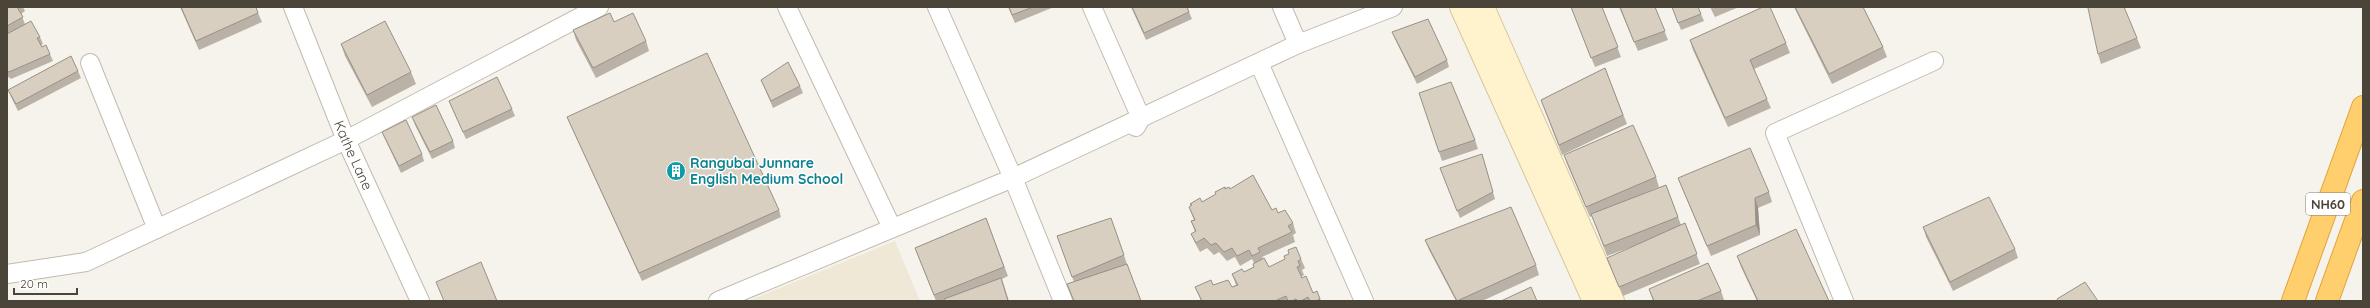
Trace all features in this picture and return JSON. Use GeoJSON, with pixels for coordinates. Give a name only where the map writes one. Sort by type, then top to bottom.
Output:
{"type":"FeatureCollection","features":[{"type":"Feature","properties":{"kind":"highway","name":"NH60"},"geometry":{"type":"LineString","coordinates":[[2293,301],[2363,107]]}},
{"type":"Feature","properties":{"kind":"highway","name":"NH60"},"geometry":{"type":"LineString","coordinates":[[2326,301],[2363,201]]}},
{"type":"Feature","properties":{"kind":"street","name":"Kathe Lane"},"geometry":{"type":"LineString","coordinates":[[293,7],[346,140],[420,301]]}},
{"type":"Feature","properties":{"kind":"street"},"geometry":{"type":"LineString","coordinates":[[7,274],[86,262],[346,140],[599,7]]}},
{"type":"Feature","properties":{"kind":"street"},"geometry":{"type":"LineString","coordinates":[[787,7],[892,228]]}},
{"type":"Feature","properties":{"kind":"street"},"geometry":{"type":"LineString","coordinates":[[937,7],[1013,178],[1064,301]]}},
{"type":"Feature","properties":{"kind":"street"},"geometry":{"type":"LineString","coordinates":[[1092,7],[1139,122]]}},
{"type":"Feature","properties":{"kind":"street"},"geometry":{"type":"LineString","coordinates":[[1282,7],[1298,44]]}},
{"type":"Feature","properties":{"kind":"street"},"geometry":{"type":"LineString","coordinates":[[718,301],[1013,178],[1139,122],[1298,44],[1393,7]]}},
{"type":"Feature","properties":{"kind":"street"},"geometry":{"type":"LineString","coordinates":[[1461,7],[1518,110]]}},
{"type":"Feature","properties":{"kind":"street"},"geometry":{"type":"LineString","coordinates":[[1483,7],[1518,110],[1594,287],[1613,301]]}},
{"type":"Feature","properties":{"kind":"street"},"geometry":{"type":"LineString","coordinates":[[1844,301],[1775,133],[1934,61]]}},
{"type":"Feature","properties":{"kind":"street"},"geometry":{"type":"LineString","coordinates":[[90,63],[157,229]]}},
{"type":"Feature","properties":{"kind":"street"},"geometry":{"type":"LineString","coordinates":[[1259,63],[1364,301]]}},
{"type":"Feature","properties":{"kind":"shaded area"},"geometry":{"type":"Polygon","coordinates":[[[895,241],[920,301],[748,301],[895,241]]]}},
{"type":"Feature","properties":{"kind":"building"},"geometry":{"type":"Polygon","coordinates":[[[7,7],[17,7],[23,17],[7,26],[7,7]]]}},
{"type":"Feature","properties":{"kind":"building"},"geometry":{"type":"Polygon","coordinates":[[[181,7],[256,7],[258,13],[196,41],[181,7]]]}},
{"type":"Feature","properties":{"kind":"building"},"geometry":{"type":"Polygon","coordinates":[[[1009,7],[1033,7],[1012,15],[1009,7]]]}},
{"type":"Feature","properties":{"kind":"building"},"geometry":{"type":"Polygon","coordinates":[[[1132,7],[1187,7],[1189,12],[1144,33],[1132,7]]]}},
{"type":"Feature","properties":{"kind":"building"},"geometry":{"type":"Polygon","coordinates":[[[1571,7],[1602,7],[1618,47],[1591,58],[1571,7]]]}},
{"type":"Feature","properties":{"kind":"building"},"geometry":{"type":"Polygon","coordinates":[[[1620,7],[1655,7],[1665,31],[1634,42],[1620,7]]]}},
{"type":"Feature","properties":{"kind":"building"},"geometry":{"type":"Polygon","coordinates":[[[1672,7],[1698,7],[1701,14],[1678,23],[1672,7]]]}},
{"type":"Feature","properties":{"kind":"building"},"geometry":{"type":"Polygon","coordinates":[[[1763,7],[1770,7],[1786,43],[1750,60],[1767,99],[1725,118],[1690,40],[1763,7]]]}},
{"type":"Feature","properties":{"kind":"building"},"geometry":{"type":"Polygon","coordinates":[[[1795,7],[1863,7],[1883,47],[1829,74],[1795,7]]]}},
{"type":"Feature","properties":{"kind":"building"},"geometry":{"type":"Polygon","coordinates":[[[2088,7],[2124,7],[2137,38],[2098,54],[2088,7]]]}},
{"type":"Feature","properties":{"kind":"building"},"geometry":{"type":"Polygon","coordinates":[[[610,13],[614,22],[633,13],[646,41],[593,68],[573,30],[610,13]]]}},
{"type":"Feature","properties":{"kind":"building"},"geometry":{"type":"Polygon","coordinates":[[[1428,19],[1447,60],[1415,77],[1392,32],[1428,19]]]}},
{"type":"Feature","properties":{"kind":"building"},"geometry":{"type":"Polygon","coordinates":[[[31,21],[40,37],[37,38],[42,47],[46,45],[50,54],[9,72],[7,71],[7,34],[31,21]]]}},
{"type":"Feature","properties":{"kind":"building"},"geometry":{"type":"Polygon","coordinates":[[[385,21],[411,72],[367,95],[341,44],[385,21]]]}},
{"type":"Feature","properties":{"kind":"building","name":"Rangubai Junnare English Medium School"},"geometry":{"type":"Polygon","coordinates":[[[707,53],[779,210],[639,273],[567,117],[707,53]]]}},
{"type":"Feature","properties":{"kind":"building"},"geometry":{"type":"Polygon","coordinates":[[[71,56],[78,71],[16,104],[8,90],[71,56]]]}},
{"type":"Feature","properties":{"kind":"building"},"geometry":{"type":"Polygon","coordinates":[[[788,62],[800,86],[771,101],[761,80],[788,62]]]}},
{"type":"Feature","properties":{"kind":"building"},"geometry":{"type":"Polygon","coordinates":[[[1605,68],[1623,115],[1559,145],[1541,100],[1605,68]]]}},
{"type":"Feature","properties":{"kind":"building"},"geometry":{"type":"Polygon","coordinates":[[[497,77],[512,109],[463,132],[449,101],[497,77]]]}},
{"type":"Feature","properties":{"kind":"building"},"geometry":{"type":"Polygon","coordinates":[[[1451,82],[1475,140],[1439,152],[1419,93],[1451,82]]]}},
{"type":"Feature","properties":{"kind":"building"},"geometry":{"type":"Polygon","coordinates":[[[436,105],[453,141],[430,152],[412,117],[436,105]]]}},
{"type":"Feature","properties":{"kind":"building"},"geometry":{"type":"Polygon","coordinates":[[[406,120],[422,154],[399,166],[382,132],[406,120]]]}},
{"type":"Feature","properties":{"kind":"building"},"geometry":{"type":"Polygon","coordinates":[[[1633,125],[1656,177],[1586,207],[1564,155],[1633,125]]]}},
{"type":"Feature","properties":{"kind":"building"},"geometry":{"type":"Polygon","coordinates":[[[1750,148],[1769,192],[1755,198],[1756,225],[1707,246],[1678,178],[1750,148]]]}},
{"type":"Feature","properties":{"kind":"building"},"geometry":{"type":"Polygon","coordinates":[[[1482,154],[1493,192],[1457,211],[1440,168],[1482,154]]]}},
{"type":"Feature","properties":{"kind":"building"},"geometry":{"type":"Polygon","coordinates":[[[1253,175],[1272,210],[1276,208],[1278,213],[1285,210],[1293,223],[1288,226],[1292,232],[1258,248],[1260,252],[1252,256],[1249,250],[1237,256],[1232,248],[1224,252],[1216,243],[1211,245],[1204,238],[1196,243],[1191,234],[1196,231],[1191,221],[1195,220],[1189,207],[1192,205],[1190,204],[1200,198],[1202,202],[1216,194],[1215,192],[1225,187],[1225,189],[1229,187],[1230,189],[1253,175]]]}},
{"type":"Feature","properties":{"kind":"building"},"geometry":{"type":"Polygon","coordinates":[[[1666,185],[1678,217],[1604,246],[1591,214],[1666,185]]]}},
{"type":"Feature","properties":{"kind":"building"},"geometry":{"type":"Polygon","coordinates":[[[1989,197],[2015,249],[1950,282],[1923,227],[1989,197]]]}},
{"type":"Feature","properties":{"kind":"building"},"geometry":{"type":"Polygon","coordinates":[[[1511,207],[1536,265],[1457,301],[1425,240],[1511,207]]]}},
{"type":"Feature","properties":{"kind":"building"},"geometry":{"type":"Polygon","coordinates":[[[986,218],[1004,267],[934,295],[915,248],[986,218]]]}},
{"type":"Feature","properties":{"kind":"building"},"geometry":{"type":"Polygon","coordinates":[[[1111,218],[1124,255],[1072,277],[1057,236],[1111,218]]]}},
{"type":"Feature","properties":{"kind":"building"},"geometry":{"type":"Polygon","coordinates":[[[1685,223],[1697,254],[1619,287],[1607,258],[1685,223]]]}},
{"type":"Feature","properties":{"kind":"building"},"geometry":{"type":"Polygon","coordinates":[[[1796,229],[1829,301],[1758,301],[1737,256],[1796,229]]]}},
{"type":"Feature","properties":{"kind":"building"},"geometry":{"type":"Polygon","coordinates":[[[1296,247],[1301,259],[1298,261],[1300,266],[1297,267],[1302,278],[1306,276],[1313,293],[1317,291],[1320,299],[1316,301],[1310,301],[1308,297],[1301,301],[1297,301],[1296,299],[1288,301],[1286,296],[1277,300],[1278,301],[1202,301],[1195,287],[1211,280],[1213,285],[1228,280],[1232,287],[1238,285],[1232,274],[1242,269],[1244,272],[1254,267],[1253,264],[1264,258],[1269,267],[1285,259],[1284,256],[1289,254],[1288,250],[1296,247]]]}},
{"type":"Feature","properties":{"kind":"building"},"geometry":{"type":"Polygon","coordinates":[[[481,262],[497,301],[444,301],[436,282],[481,262]]]}},
{"type":"Feature","properties":{"kind":"building"},"geometry":{"type":"Polygon","coordinates":[[[1708,263],[1721,291],[1697,301],[1654,301],[1649,289],[1708,263]]]}},
{"type":"Feature","properties":{"kind":"building"},"geometry":{"type":"Polygon","coordinates":[[[1127,264],[1141,301],[1074,301],[1067,284],[1127,264]]]}},
{"type":"Feature","properties":{"kind":"building"},"geometry":{"type":"Polygon","coordinates":[[[1001,278],[1008,301],[945,301],[944,299],[1001,278]]]}},
{"type":"Feature","properties":{"kind":"building"},"geometry":{"type":"Polygon","coordinates":[[[2085,282],[2098,301],[2058,301],[2057,299],[2085,282]]]}},
{"type":"Feature","properties":{"kind":"building"},"geometry":{"type":"Polygon","coordinates":[[[1531,287],[1537,301],[1501,301],[1531,287]]]}},
{"type":"Feature","properties":{"kind":"place","name":"Rangubai Junnare English Medium School"},"geometry":{"type":"Point","coordinates":[676,171]}}]}
